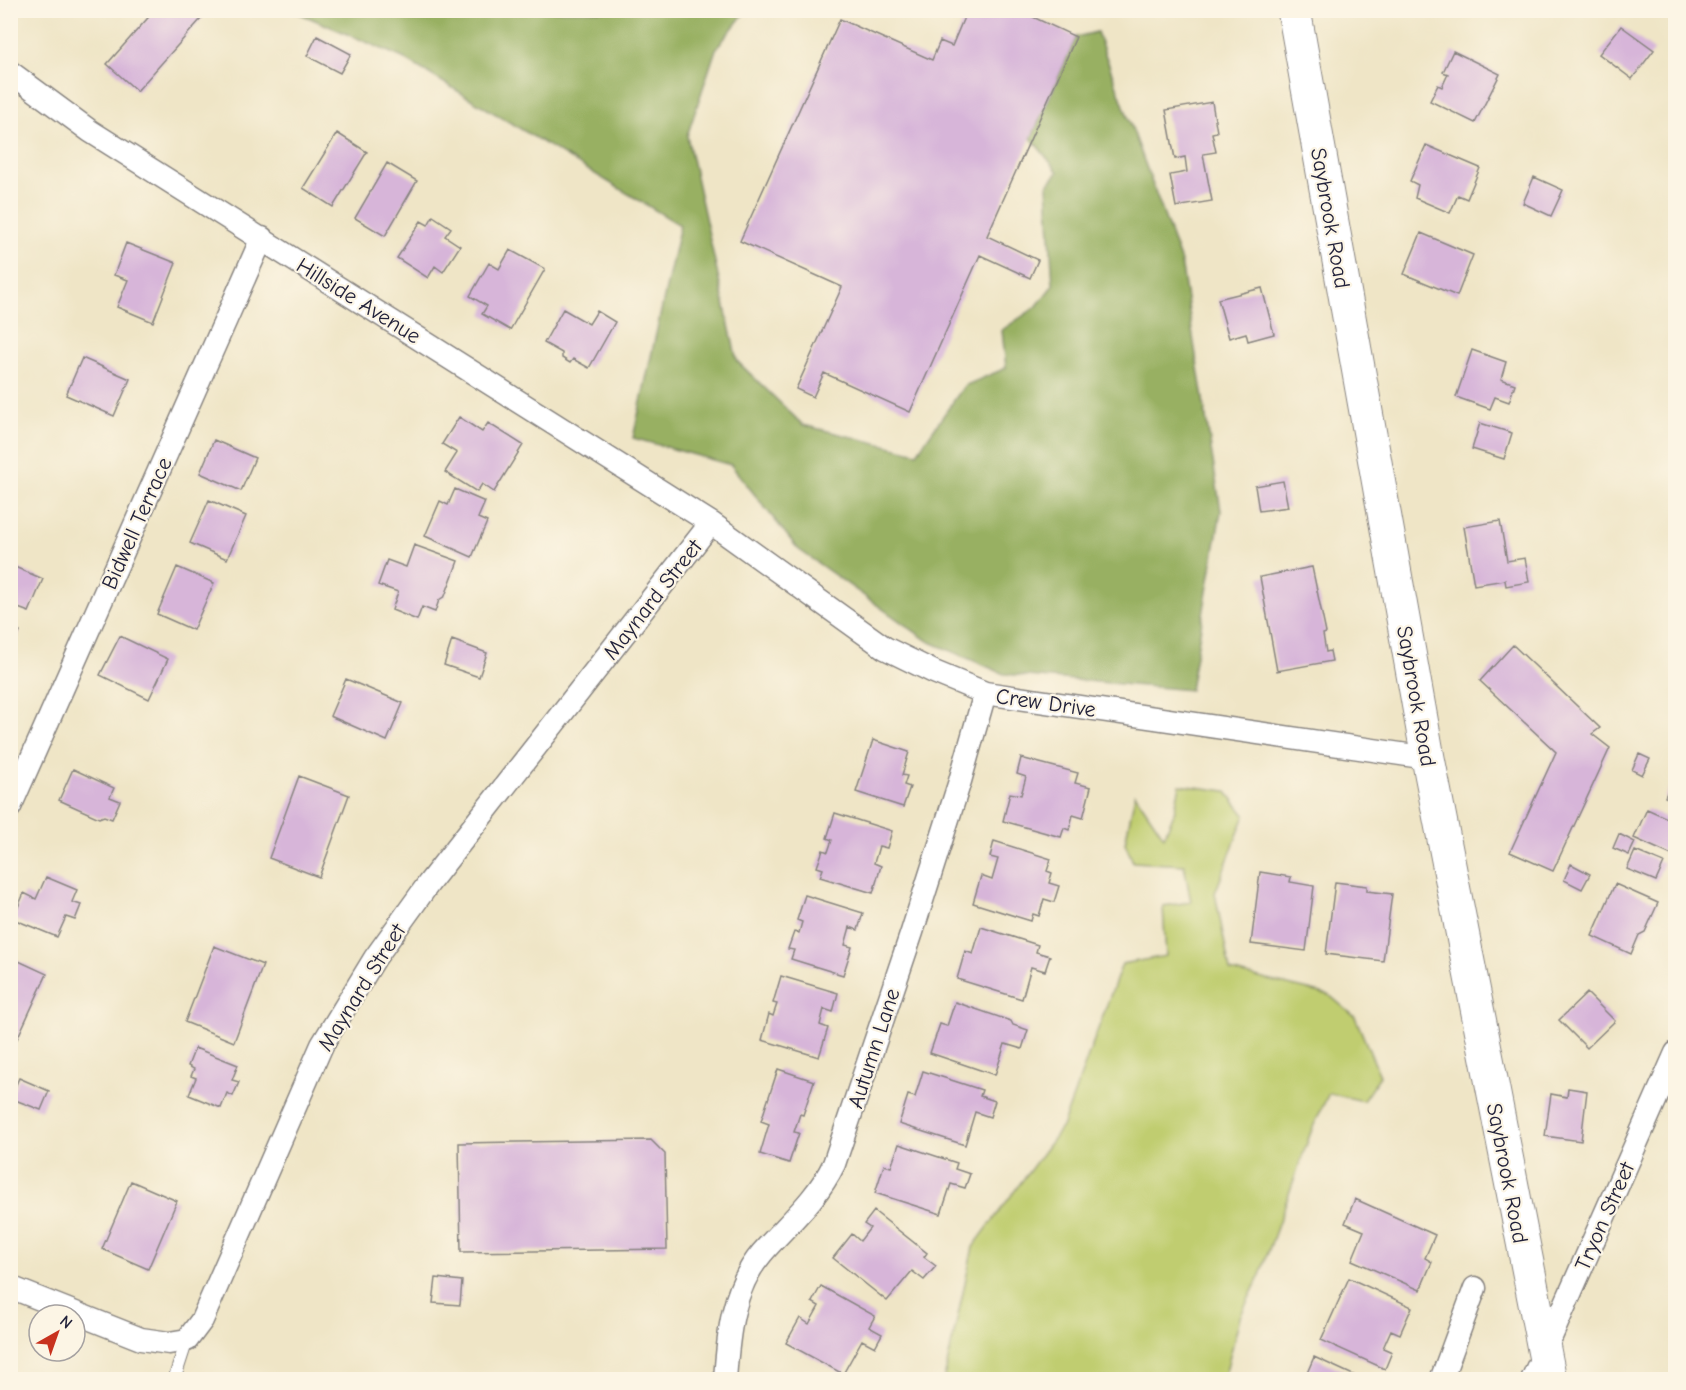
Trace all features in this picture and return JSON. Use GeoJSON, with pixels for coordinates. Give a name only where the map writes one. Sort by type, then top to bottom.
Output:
{"type":"FeatureCollection","features":[{"type":"Feature","properties":{"kind":"main road","name":"Saybrook Road"},"geometry":{"type":"LineString","coordinates":[[1294,10],[1428,758],[1542,1371]]}},
{"type":"Feature","properties":{"kind":"street","name":"Hillside Avenue"},"geometry":{"type":"LineString","coordinates":[[10,72],[90,131],[711,523]]}},
{"type":"Feature","properties":{"kind":"street","name":"Bidwell Terrace"},"geometry":{"type":"LineString","coordinates":[[10,807],[262,238]]}},
{"type":"Feature","properties":{"kind":"street","name":"Crew Drive"},"geometry":{"type":"LineString","coordinates":[[711,523],[885,648],[985,693],[1428,758]]}},
{"type":"Feature","properties":{"kind":"street","name":"Maynard Street"},"geometry":{"type":"LineString","coordinates":[[187,1340],[202,1320],[322,1045],[375,958],[429,883],[711,523]]}},
{"type":"Feature","properties":{"kind":"street","name":"Autumn Lane"},"geometry":{"type":"LineString","coordinates":[[725,1380],[735,1301],[740,1288],[761,1253],[823,1187],[837,1156],[950,813],[985,693]]}},
{"type":"Feature","properties":{"kind":"street","name":"Tryon Street"},"geometry":{"type":"LineString","coordinates":[[1542,1371],[1676,1053]]}},
{"type":"Feature","properties":{"kind":"street"},"geometry":{"type":"LineString","coordinates":[[10,1287],[141,1339],[168,1343],[187,1340]]}},
{"type":"Feature","properties":{"kind":"street"},"geometry":{"type":"LineString","coordinates":[[1441,1380],[1475,1288]]}},
{"type":"Feature","properties":{"kind":"lane"},"geometry":{"type":"LineString","coordinates":[[174,1380],[187,1340]]}},
{"type":"Feature","properties":{"kind":"green space"},"geometry":{"type":"Polygon","coordinates":[[[294,11],[746,11],[716,49],[687,136],[737,361],[803,425],[917,453],[964,386],[1006,368],[1002,330],[1036,307],[1053,285],[1047,186],[1058,172],[1031,138],[1076,37],[1097,32],[1181,262],[1221,511],[1190,690],[1004,674],[928,641],[798,549],[731,465],[633,438],[680,225],[403,58],[294,11]]]}},
{"type":"Feature","properties":{"kind":"green space"},"geometry":{"type":"Polygon","coordinates":[[[1180,785],[1226,791],[1245,815],[1215,893],[1230,971],[1329,995],[1355,1017],[1380,1076],[1363,1101],[1329,1093],[1312,1129],[1260,1275],[1240,1317],[1224,1379],[944,1379],[973,1247],[1062,1127],[1122,964],[1166,956],[1163,906],[1191,902],[1184,865],[1133,862],[1125,843],[1135,794],[1164,837],[1174,813],[1180,785]]]}},
{"type":"Feature","properties":{"kind":"building"},"geometry":{"type":"Polygon","coordinates":[[[155,10],[209,10],[137,91],[107,64],[155,10]]]}},
{"type":"Feature","properties":{"kind":"building"},"geometry":{"type":"Polygon","coordinates":[[[967,10],[1018,10],[1076,37],[987,236],[1038,260],[1030,278],[980,255],[910,412],[824,373],[813,397],[796,389],[842,287],[740,241],[840,19],[932,60],[940,41],[952,46],[967,10]]]}},
{"type":"Feature","properties":{"kind":"building"},"geometry":{"type":"Polygon","coordinates":[[[1621,26],[1654,50],[1632,79],[1599,54],[1621,26]]]}},
{"type":"Feature","properties":{"kind":"building"},"geometry":{"type":"Polygon","coordinates":[[[317,36],[351,54],[340,73],[307,56],[317,36]]]}},
{"type":"Feature","properties":{"kind":"building"},"geometry":{"type":"Polygon","coordinates":[[[1453,51],[1500,74],[1475,123],[1430,101],[1438,85],[1442,87],[1448,74],[1443,72],[1453,51]]]}},
{"type":"Feature","properties":{"kind":"building"},"geometry":{"type":"Polygon","coordinates":[[[1212,102],[1217,132],[1212,133],[1216,152],[1203,154],[1212,201],[1176,207],[1170,175],[1187,172],[1185,157],[1175,159],[1166,110],[1212,102]]]}},
{"type":"Feature","properties":{"kind":"building"},"geometry":{"type":"Polygon","coordinates":[[[337,133],[367,152],[333,207],[303,188],[337,133]]]}},
{"type":"Feature","properties":{"kind":"building"},"geometry":{"type":"Polygon","coordinates":[[[1426,145],[1480,168],[1467,199],[1458,195],[1450,213],[1415,198],[1418,185],[1410,181],[1426,145]]]}},
{"type":"Feature","properties":{"kind":"building"},"geometry":{"type":"Polygon","coordinates":[[[387,163],[417,181],[385,236],[355,218],[387,163]]]}},
{"type":"Feature","properties":{"kind":"building"},"geometry":{"type":"Polygon","coordinates":[[[1534,177],[1563,190],[1551,216],[1523,203],[1534,177]]]}},
{"type":"Feature","properties":{"kind":"building"},"geometry":{"type":"Polygon","coordinates":[[[433,216],[451,228],[445,236],[460,246],[443,272],[435,266],[428,278],[397,258],[421,221],[428,225],[433,216]]]}},
{"type":"Feature","properties":{"kind":"building"},"geometry":{"type":"Polygon","coordinates":[[[1421,233],[1473,255],[1457,296],[1404,274],[1421,233]]]}},
{"type":"Feature","properties":{"kind":"building"},"geometry":{"type":"Polygon","coordinates":[[[126,243],[176,263],[153,322],[117,307],[128,280],[114,275],[126,243]]]}},
{"type":"Feature","properties":{"kind":"building"},"geometry":{"type":"Polygon","coordinates":[[[510,250],[545,269],[510,330],[482,314],[487,306],[470,296],[489,263],[499,269],[510,250]]]}},
{"type":"Feature","properties":{"kind":"building"},"geometry":{"type":"Polygon","coordinates":[[[1262,288],[1274,334],[1248,341],[1246,333],[1229,338],[1218,299],[1262,288]]]}},
{"type":"Feature","properties":{"kind":"building"},"geometry":{"type":"Polygon","coordinates":[[[563,309],[589,324],[597,311],[615,322],[589,368],[573,359],[570,363],[562,358],[562,353],[544,343],[563,309]]]}},
{"type":"Feature","properties":{"kind":"building"},"geometry":{"type":"Polygon","coordinates":[[[1472,350],[1506,362],[1501,379],[1515,384],[1509,402],[1495,397],[1490,409],[1456,397],[1472,350]]]}},
{"type":"Feature","properties":{"kind":"building"},"geometry":{"type":"Polygon","coordinates":[[[82,358],[130,379],[114,416],[66,395],[82,358]]]}},
{"type":"Feature","properties":{"kind":"building"},"geometry":{"type":"Polygon","coordinates":[[[459,417],[482,432],[488,423],[523,445],[494,492],[482,484],[477,492],[445,472],[457,453],[442,444],[459,417]]]}},
{"type":"Feature","properties":{"kind":"building"},"geometry":{"type":"Polygon","coordinates":[[[1480,423],[1512,433],[1504,459],[1472,449],[1480,423]]]}},
{"type":"Feature","properties":{"kind":"building"},"geometry":{"type":"Polygon","coordinates":[[[214,440],[255,458],[241,491],[200,473],[214,440]]]}},
{"type":"Feature","properties":{"kind":"building"},"geometry":{"type":"Polygon","coordinates":[[[1283,481],[1288,507],[1259,511],[1255,486],[1283,481]]]}},
{"type":"Feature","properties":{"kind":"building"},"geometry":{"type":"Polygon","coordinates":[[[455,489],[485,502],[478,518],[487,522],[472,557],[425,536],[440,501],[448,505],[455,489]]]}},
{"type":"Feature","properties":{"kind":"building"},"geometry":{"type":"Polygon","coordinates":[[[209,500],[246,516],[227,559],[190,543],[209,500]]]}},
{"type":"Feature","properties":{"kind":"building"},"geometry":{"type":"Polygon","coordinates":[[[1500,521],[1507,561],[1525,558],[1529,582],[1506,586],[1505,580],[1474,585],[1464,527],[1500,521]]]}},
{"type":"Feature","properties":{"kind":"building"},"geometry":{"type":"Polygon","coordinates":[[[414,545],[458,561],[445,596],[439,600],[435,612],[422,607],[417,620],[392,610],[398,592],[378,585],[387,560],[406,567],[414,545]]]}},
{"type":"Feature","properties":{"kind":"building"},"geometry":{"type":"Polygon","coordinates":[[[10,565],[43,579],[29,612],[10,605],[10,565]]]}},
{"type":"Feature","properties":{"kind":"building"},"geometry":{"type":"Polygon","coordinates":[[[177,567],[214,583],[193,630],[157,614],[177,567]]]}},
{"type":"Feature","properties":{"kind":"building"},"geometry":{"type":"Polygon","coordinates":[[[1312,567],[1326,633],[1323,634],[1326,652],[1330,651],[1332,661],[1277,671],[1260,577],[1312,567]]]}},
{"type":"Feature","properties":{"kind":"building"},"geometry":{"type":"Polygon","coordinates":[[[10,627],[20,632],[10,651],[10,627]]]}},
{"type":"Feature","properties":{"kind":"building"},"geometry":{"type":"Polygon","coordinates":[[[120,636],[168,659],[149,699],[100,675],[120,636]]]}},
{"type":"Feature","properties":{"kind":"building"},"geometry":{"type":"Polygon","coordinates":[[[452,640],[487,653],[479,677],[444,665],[452,640]]]}},
{"type":"Feature","properties":{"kind":"building"},"geometry":{"type":"Polygon","coordinates":[[[1513,645],[1600,728],[1592,734],[1610,748],[1553,871],[1510,852],[1556,752],[1480,681],[1513,645]]]}},
{"type":"Feature","properties":{"kind":"building"},"geometry":{"type":"Polygon","coordinates":[[[346,679],[403,703],[387,741],[330,716],[346,679]]]}},
{"type":"Feature","properties":{"kind":"building"},"geometry":{"type":"Polygon","coordinates":[[[873,740],[909,752],[902,775],[907,776],[904,785],[910,787],[903,807],[856,792],[873,740]]]}},
{"type":"Feature","properties":{"kind":"building"},"geometry":{"type":"Polygon","coordinates":[[[1639,754],[1650,759],[1642,775],[1632,770],[1639,754]]]}},
{"type":"Feature","properties":{"kind":"building"},"geometry":{"type":"Polygon","coordinates":[[[1021,758],[1078,773],[1075,783],[1091,787],[1083,818],[1073,815],[1069,830],[1064,828],[1061,837],[1003,821],[1010,793],[1021,795],[1026,777],[1017,774],[1021,758]]]}},
{"type":"Feature","properties":{"kind":"building"},"geometry":{"type":"Polygon","coordinates":[[[73,769],[114,788],[110,797],[120,801],[112,819],[104,816],[99,818],[59,800],[73,769]]]}},
{"type":"Feature","properties":{"kind":"building"},"geometry":{"type":"Polygon","coordinates":[[[1676,774],[1676,802],[1665,797],[1676,774]]]}},
{"type":"Feature","properties":{"kind":"building"},"geometry":{"type":"Polygon","coordinates":[[[299,776],[349,795],[319,877],[269,858],[299,776]]]}},
{"type":"Feature","properties":{"kind":"building"},"geometry":{"type":"Polygon","coordinates":[[[1647,809],[1676,822],[1676,857],[1634,838],[1647,809]]]}},
{"type":"Feature","properties":{"kind":"building"},"geometry":{"type":"Polygon","coordinates":[[[835,813],[892,831],[887,848],[879,846],[874,863],[881,866],[873,893],[820,877],[823,869],[817,867],[823,850],[828,852],[832,840],[827,838],[835,813]]]}},
{"type":"Feature","properties":{"kind":"building"},"geometry":{"type":"Polygon","coordinates":[[[1619,834],[1635,842],[1629,855],[1613,848],[1619,834]]]}},
{"type":"Feature","properties":{"kind":"building"},"geometry":{"type":"Polygon","coordinates":[[[994,841],[1051,859],[1047,871],[1052,873],[1049,883],[1059,886],[1054,902],[1044,899],[1039,916],[1033,914],[1031,921],[973,903],[981,876],[992,880],[998,859],[990,857],[994,841]]]}},
{"type":"Feature","properties":{"kind":"building"},"geometry":{"type":"Polygon","coordinates":[[[1635,851],[1664,863],[1656,881],[1627,869],[1635,851]]]}},
{"type":"Feature","properties":{"kind":"building"},"geometry":{"type":"Polygon","coordinates":[[[1571,864],[1590,874],[1582,889],[1564,880],[1571,864]]]}},
{"type":"Feature","properties":{"kind":"building"},"geometry":{"type":"Polygon","coordinates":[[[1260,872],[1291,877],[1290,882],[1314,886],[1306,951],[1251,944],[1260,872]]]}},
{"type":"Feature","properties":{"kind":"building"},"geometry":{"type":"Polygon","coordinates":[[[46,877],[77,890],[72,902],[81,905],[75,920],[66,917],[57,937],[13,919],[24,893],[36,899],[46,877]]]}},
{"type":"Feature","properties":{"kind":"building"},"geometry":{"type":"Polygon","coordinates":[[[1335,882],[1367,886],[1367,891],[1392,894],[1383,961],[1326,954],[1335,882]]]}},
{"type":"Feature","properties":{"kind":"building"},"geometry":{"type":"Polygon","coordinates":[[[1615,884],[1658,903],[1645,932],[1639,935],[1631,954],[1592,936],[1615,884]]]}},
{"type":"Feature","properties":{"kind":"building"},"geometry":{"type":"Polygon","coordinates":[[[805,895],[863,913],[858,930],[850,927],[845,945],[852,947],[843,975],[791,959],[794,950],[788,949],[794,932],[799,933],[802,922],[797,920],[805,895]]]}},
{"type":"Feature","properties":{"kind":"building"},"geometry":{"type":"Polygon","coordinates":[[[981,927],[1038,945],[1036,952],[1050,956],[1045,971],[1031,967],[1022,999],[957,979],[965,951],[973,954],[981,927]]]}},
{"type":"Feature","properties":{"kind":"building"},"geometry":{"type":"Polygon","coordinates":[[[214,946],[263,965],[234,1042],[185,1022],[214,946]]]}},
{"type":"Feature","properties":{"kind":"building"},"geometry":{"type":"Polygon","coordinates":[[[10,957],[47,974],[17,1039],[10,1036],[10,957]]]}},
{"type":"Feature","properties":{"kind":"building"},"geometry":{"type":"Polygon","coordinates":[[[781,976],[838,993],[833,1012],[824,1009],[820,1025],[828,1028],[819,1057],[762,1040],[769,1014],[773,1016],[777,1004],[773,1003],[781,976]]]}},
{"type":"Feature","properties":{"kind":"building"},"geometry":{"type":"Polygon","coordinates":[[[1587,993],[1615,1021],[1587,1048],[1559,1020],[1587,993]]]}},
{"type":"Feature","properties":{"kind":"building"},"geometry":{"type":"Polygon","coordinates":[[[955,1002],[1011,1021],[1013,1025],[1028,1030],[1022,1049],[1005,1044],[995,1075],[930,1053],[940,1024],[947,1026],[955,1002]]]}},
{"type":"Feature","properties":{"kind":"building"},"geometry":{"type":"Polygon","coordinates":[[[195,1048],[238,1065],[232,1080],[239,1082],[233,1096],[227,1093],[221,1108],[189,1095],[196,1078],[191,1076],[194,1069],[188,1066],[195,1048]]]}},
{"type":"Feature","properties":{"kind":"building"},"geometry":{"type":"Polygon","coordinates":[[[778,1069],[814,1081],[803,1115],[800,1114],[794,1132],[799,1133],[789,1163],[760,1154],[769,1124],[761,1121],[778,1069]]]}},
{"type":"Feature","properties":{"kind":"building"},"geometry":{"type":"Polygon","coordinates":[[[923,1071],[982,1090],[980,1096],[995,1101],[990,1117],[975,1112],[965,1145],[899,1124],[908,1095],[915,1097],[923,1071]]]}},
{"type":"Feature","properties":{"kind":"building"},"geometry":{"type":"Polygon","coordinates":[[[19,1078],[49,1091],[41,1110],[10,1098],[19,1078]]]}},
{"type":"Feature","properties":{"kind":"building"},"geometry":{"type":"Polygon","coordinates":[[[1568,1088],[1587,1091],[1581,1141],[1545,1136],[1551,1094],[1567,1097],[1568,1088]]]}},
{"type":"Feature","properties":{"kind":"building"},"geometry":{"type":"Polygon","coordinates":[[[651,1140],[665,1154],[667,1249],[461,1252],[459,1143],[651,1140]]]}},
{"type":"Feature","properties":{"kind":"building"},"geometry":{"type":"Polygon","coordinates":[[[899,1144],[957,1163],[955,1169],[970,1174],[965,1188],[951,1184],[941,1214],[875,1193],[884,1165],[891,1167],[899,1144]]]}},
{"type":"Feature","properties":{"kind":"building"},"geometry":{"type":"Polygon","coordinates":[[[131,1181],[177,1201],[148,1269],[102,1249],[131,1181]]]}},
{"type":"Feature","properties":{"kind":"building"},"geometry":{"type":"Polygon","coordinates":[[[1355,1199],[1435,1235],[1425,1258],[1432,1262],[1420,1290],[1352,1260],[1364,1231],[1345,1223],[1355,1199]]]}},
{"type":"Feature","properties":{"kind":"building"},"geometry":{"type":"Polygon","coordinates":[[[874,1211],[927,1253],[924,1257],[936,1266],[924,1280],[912,1271],[887,1301],[833,1258],[852,1234],[860,1241],[870,1228],[864,1224],[874,1211]]]}},
{"type":"Feature","properties":{"kind":"building"},"geometry":{"type":"Polygon","coordinates":[[[436,1278],[462,1281],[460,1305],[433,1303],[436,1278]]]}},
{"type":"Feature","properties":{"kind":"building"},"geometry":{"type":"Polygon","coordinates":[[[1349,1278],[1412,1307],[1400,1334],[1391,1330],[1383,1348],[1392,1352],[1385,1369],[1321,1340],[1349,1278]]]}},
{"type":"Feature","properties":{"kind":"building"},"geometry":{"type":"Polygon","coordinates":[[[821,1286],[875,1316],[869,1327],[882,1334],[875,1347],[862,1340],[843,1374],[786,1343],[800,1318],[809,1324],[819,1306],[812,1302],[821,1286]]]}},
{"type":"Feature","properties":{"kind":"building"},"geometry":{"type":"Polygon","coordinates":[[[1314,1357],[1364,1380],[1304,1380],[1314,1357]]]}},
{"type":"Feature","properties":{"kind":"building"},"geometry":{"type":"Polygon","coordinates":[[[10,1372],[28,1380],[10,1380],[10,1372]]]}}]}
